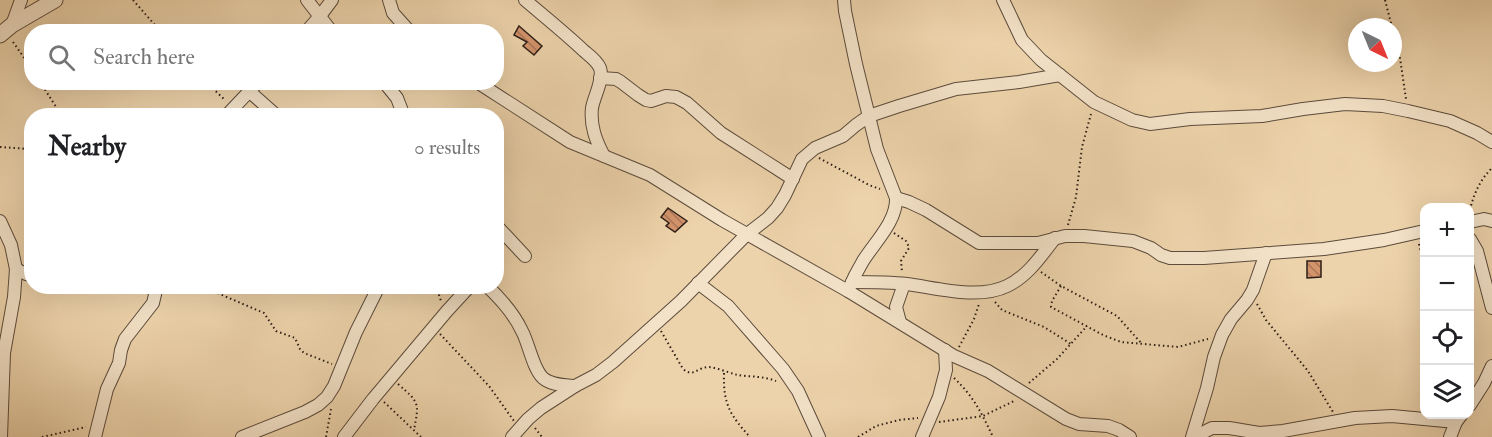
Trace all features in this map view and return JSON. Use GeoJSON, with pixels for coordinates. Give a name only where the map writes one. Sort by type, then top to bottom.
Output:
{"type":"FeatureCollection","features":[{"type":"Feature","properties":{"kind":"street"},"geometry":{"type":"LineString","coordinates":[[6,30],[21,0]]}},
{"type":"Feature","properties":{"kind":"street"},"geometry":{"type":"LineString","coordinates":[[6,30],[55,0]]}},
{"type":"Feature","properties":{"kind":"street"},"geometry":{"type":"LineString","coordinates":[[307,0],[326,24]]}},
{"type":"Feature","properties":{"kind":"street"},"geometry":{"type":"LineString","coordinates":[[313,24],[332,0]]}},
{"type":"Feature","properties":{"kind":"street"},"geometry":{"type":"LineString","coordinates":[[389,0],[393,13],[403,24]]}},
{"type":"Feature","properties":{"kind":"street"},"geometry":{"type":"LineString","coordinates":[[525,0],[596,62],[600,69],[600,78],[592,108],[592,126],[604,156]]}},
{"type":"Feature","properties":{"kind":"street"},"geometry":{"type":"LineString","coordinates":[[844,0],[856,64],[877,149],[895,196],[896,205],[886,227],[862,261],[850,286]]}},
{"type":"Feature","properties":{"kind":"street"},"geometry":{"type":"LineString","coordinates":[[1003,0],[1022,40],[1041,60],[1094,102],[1132,120],[1150,123],[1262,116],[1345,105],[1383,106],[1450,121],[1492,142]]}},
{"type":"Feature","properties":{"kind":"street"},"geometry":{"type":"LineString","coordinates":[[515,433],[541,408],[596,375],[681,301],[746,235],[777,208],[802,159],[815,147],[843,136],[869,116],[956,89],[1060,75]]}},
{"type":"Feature","properties":{"kind":"street"},"geometry":{"type":"LineString","coordinates":[[600,78],[621,81],[646,100],[651,101],[666,96],[676,97],[687,103],[721,133],[793,179]]}},
{"type":"Feature","properties":{"kind":"street"},"geometry":{"type":"LineString","coordinates":[[390,90],[401,108]]}},
{"type":"Feature","properties":{"kind":"street"},"geometry":{"type":"LineString","coordinates":[[489,90],[570,142],[650,175],[746,235],[850,286],[900,322],[950,353],[988,371],[1066,419],[1079,424],[1108,426],[1130,437]]}},
{"type":"Feature","properties":{"kind":"street"},"geometry":{"type":"LineString","coordinates":[[234,108],[249,92],[268,108]]}},
{"type":"Feature","properties":{"kind":"street"},"geometry":{"type":"LineString","coordinates":[[895,196],[926,210],[979,243],[1038,243],[1060,237],[1083,236],[1133,241],[1170,258],[1204,258],[1324,249],[1420,232]]}},
{"type":"Feature","properties":{"kind":"street"},"geometry":{"type":"LineString","coordinates":[[1474,221],[1484,219],[1492,221]]}},
{"type":"Feature","properties":{"kind":"street"},"geometry":{"type":"LineString","coordinates":[[0,221],[11,245],[16,269],[14,297],[4,353],[1,437]]}},
{"type":"Feature","properties":{"kind":"street"},"geometry":{"type":"LineString","coordinates":[[504,234],[525,256]]}},
{"type":"Feature","properties":{"kind":"street"},"geometry":{"type":"LineString","coordinates":[[850,286],[902,284],[954,291],[987,292],[1006,287],[1034,267],[1060,237]]}},
{"type":"Feature","properties":{"kind":"street"},"geometry":{"type":"LineString","coordinates":[[1474,245],[1478,251],[1492,308]]}},
{"type":"Feature","properties":{"kind":"street"},"geometry":{"type":"LineString","coordinates":[[1193,437],[1222,335],[1231,319],[1247,300],[1266,253]]}},
{"type":"Feature","properties":{"kind":"street"},"geometry":{"type":"LineString","coordinates":[[16,269],[24,273]]}},
{"type":"Feature","properties":{"kind":"street"},"geometry":{"type":"LineString","coordinates":[[698,283],[728,306],[783,369],[798,391],[819,437]]}},
{"type":"Feature","properties":{"kind":"street"},"geometry":{"type":"LineString","coordinates":[[900,322],[896,307],[902,284]]}},
{"type":"Feature","properties":{"kind":"street"},"geometry":{"type":"LineString","coordinates":[[96,431],[107,390],[119,363],[125,339],[153,303],[155,294]]}},
{"type":"Feature","properties":{"kind":"street"},"geometry":{"type":"LineString","coordinates":[[242,437],[305,412],[327,397],[375,294]]}},
{"type":"Feature","properties":{"kind":"street"},"geometry":{"type":"LineString","coordinates":[[344,437],[463,294]]}},
{"type":"Feature","properties":{"kind":"street"},"geometry":{"type":"LineString","coordinates":[[495,294],[522,329],[541,377],[558,384],[575,386]]}},
{"type":"Feature","properties":{"kind":"street"},"geometry":{"type":"LineString","coordinates":[[922,437],[939,397],[950,353]]}},
{"type":"Feature","properties":{"kind":"street"},"geometry":{"type":"LineString","coordinates":[[1474,399],[1492,366]]}},
{"type":"Feature","properties":{"kind":"street"},"geometry":{"type":"LineString","coordinates":[[1193,437],[1212,428],[1259,433],[1282,431],[1355,417],[1420,417]]}},
{"type":"Feature","properties":{"kind":"street"},"geometry":{"type":"LineString","coordinates":[[1450,437],[1459,419]]}},
{"type":"Feature","properties":{"kind":"path"},"geometry":{"type":"LineString","coordinates":[[133,0],[154,24]]}},
{"type":"Feature","properties":{"kind":"path"},"geometry":{"type":"LineString","coordinates":[[1385,0],[1390,18]]}},
{"type":"Feature","properties":{"kind":"path"},"geometry":{"type":"LineString","coordinates":[[6,30],[24,57]]}},
{"type":"Feature","properties":{"kind":"path"},"geometry":{"type":"LineString","coordinates":[[1402,71],[1408,111]]}},
{"type":"Feature","properties":{"kind":"path"},"geometry":{"type":"LineString","coordinates":[[45,90],[57,108]]}},
{"type":"Feature","properties":{"kind":"path"},"geometry":{"type":"LineString","coordinates":[[212,90],[227,108]]}},
{"type":"Feature","properties":{"kind":"path"},"geometry":{"type":"LineString","coordinates":[[1060,237],[1076,197],[1082,147],[1094,102]]}},
{"type":"Feature","properties":{"kind":"path"},"geometry":{"type":"LineString","coordinates":[[0,147],[24,149]]}},
{"type":"Feature","properties":{"kind":"path"},"geometry":{"type":"LineString","coordinates":[[808,153],[895,196]]}},
{"type":"Feature","properties":{"kind":"path"},"geometry":{"type":"LineString","coordinates":[[1472,203],[1476,188],[1492,168]]}},
{"type":"Feature","properties":{"kind":"path"},"geometry":{"type":"LineString","coordinates":[[886,227],[908,244],[909,248],[901,261],[902,284]]}},
{"type":"Feature","properties":{"kind":"path"},"geometry":{"type":"LineString","coordinates":[[1034,267],[1061,286],[1117,316],[1142,344]]}},
{"type":"Feature","properties":{"kind":"path"},"geometry":{"type":"LineString","coordinates":[[1061,286],[1051,307],[1121,342],[1178,348],[1222,335]]}},
{"type":"Feature","properties":{"kind":"path"},"geometry":{"type":"LineString","coordinates":[[1252,290],[1266,320],[1308,371],[1337,420]]}},
{"type":"Feature","properties":{"kind":"path"},"geometry":{"type":"LineString","coordinates":[[950,353],[974,319],[987,292],[1002,310],[1044,327],[1071,344]]}},
{"type":"Feature","properties":{"kind":"path"},"geometry":{"type":"LineString","coordinates":[[220,294],[264,313],[276,331],[295,338],[304,353],[341,368]]}},
{"type":"Feature","properties":{"kind":"path"},"geometry":{"type":"LineString","coordinates":[[439,294],[447,311]]}},
{"type":"Feature","properties":{"kind":"path"},"geometry":{"type":"LineString","coordinates":[[656,323],[683,369],[688,373],[708,367],[778,381]]}},
{"type":"Feature","properties":{"kind":"path"},"geometry":{"type":"LineString","coordinates":[[858,437],[876,426],[899,420],[929,421],[983,416],[1023,392],[1087,326]]}},
{"type":"Feature","properties":{"kind":"path"},"geometry":{"type":"LineString","coordinates":[[434,328],[489,386],[515,433]]}},
{"type":"Feature","properties":{"kind":"path"},"geometry":{"type":"LineString","coordinates":[[946,370],[968,391],[993,437]]}},
{"type":"Feature","properties":{"kind":"path"},"geometry":{"type":"LineString","coordinates":[[724,372],[728,407],[732,416],[750,437]]}},
{"type":"Feature","properties":{"kind":"path"},"geometry":{"type":"LineString","coordinates":[[392,378],[416,402],[418,408],[414,430]]}},
{"type":"Feature","properties":{"kind":"path"},"geometry":{"type":"LineString","coordinates":[[326,437],[334,386]]}},
{"type":"Feature","properties":{"kind":"path"},"geometry":{"type":"LineString","coordinates":[[377,395],[421,437]]}},
{"type":"Feature","properties":{"kind":"path"},"geometry":{"type":"LineString","coordinates":[[42,437],[96,431]]}},
{"type":"Feature","properties":{"kind":"building"},"geometry":{"type":"Polygon","coordinates":[[[519,26],[542,46],[534,55],[523,46],[527,42],[514,35],[519,26]]]}},
{"type":"Feature","properties":{"kind":"building"},"geometry":{"type":"Polygon","coordinates":[[[668,208],[687,221],[675,232],[666,226],[669,223],[661,217],[668,208]]]}},
{"type":"Feature","properties":{"kind":"building"},"geometry":{"type":"Polygon","coordinates":[[[1307,261],[1321,261],[1321,277],[1307,278],[1307,261]]]}}]}
